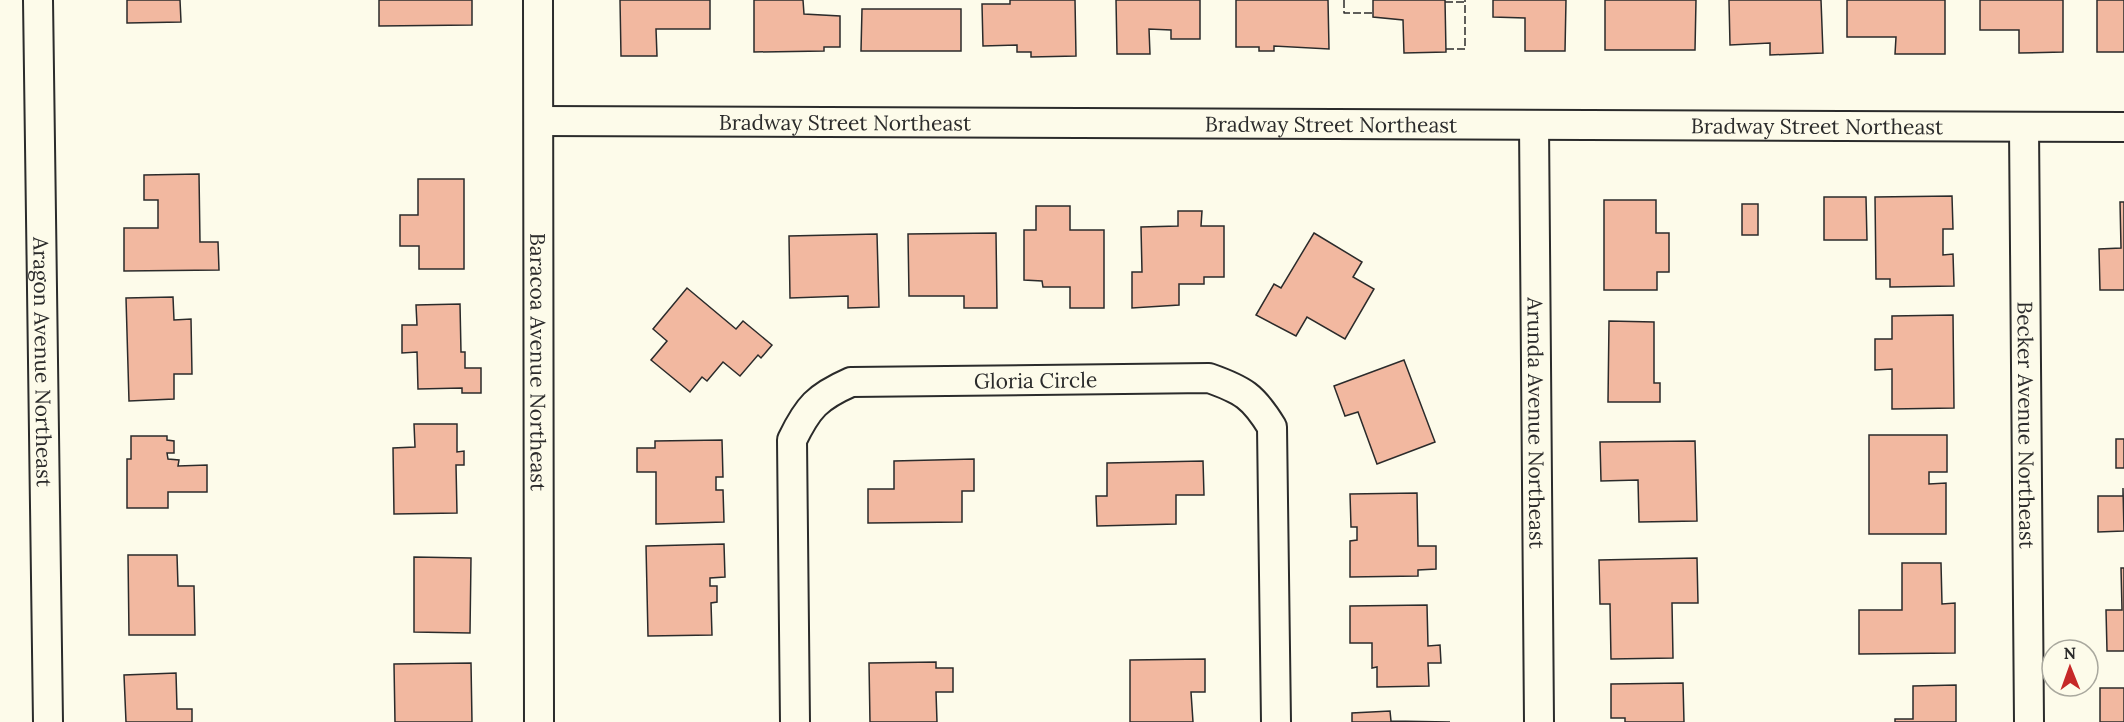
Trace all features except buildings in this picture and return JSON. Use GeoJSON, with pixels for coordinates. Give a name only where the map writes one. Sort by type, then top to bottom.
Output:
{"type":"FeatureCollection","features":[{"type":"Feature","properties":{"kind":"street","name":"Aragon Avenue Northeast"},"geometry":{"type":"LineString","coordinates":[[38,0],[48,722]]}},
{"type":"Feature","properties":{"kind":"street","name":"Baracoa Avenue Northeast"},"geometry":{"type":"LineString","coordinates":[[538,0],[538,722]]}},
{"type":"Feature","properties":{"kind":"street","name":"Bradway Street Northeast"},"geometry":{"type":"LineString","coordinates":[[539,120],[2124,127]]}},
{"type":"Feature","properties":{"kind":"street","name":"Arunda Avenue Northeast"},"geometry":{"type":"LineString","coordinates":[[1534,125],[1539,722]]}},
{"type":"Feature","properties":{"kind":"street","name":"Becker Avenue Northeast"},"geometry":{"type":"LineString","coordinates":[[2024,128],[2029,722]]}},
{"type":"Feature","properties":{"kind":"street","name":"Gloria Circle"},"geometry":{"type":"LineString","coordinates":[[795,722],[792,440],[804,416],[825,393],[851,382],[1209,378],[1239,388],[1257,402],[1272,427],[1276,722]]}},
{"type":"Feature","properties":{"kind":"fence"},"geometry":{"type":"LineString","coordinates":[[1344,0],[1344,13],[1373,13]]}},
{"type":"Feature","properties":{"kind":"fence"},"geometry":{"type":"LineString","coordinates":[[1446,49],[1465,49],[1465,0]]}},
{"type":"Feature","properties":{"kind":"fence"},"geometry":{"type":"LineString","coordinates":[[1445,2],[1465,2]]}}]}
